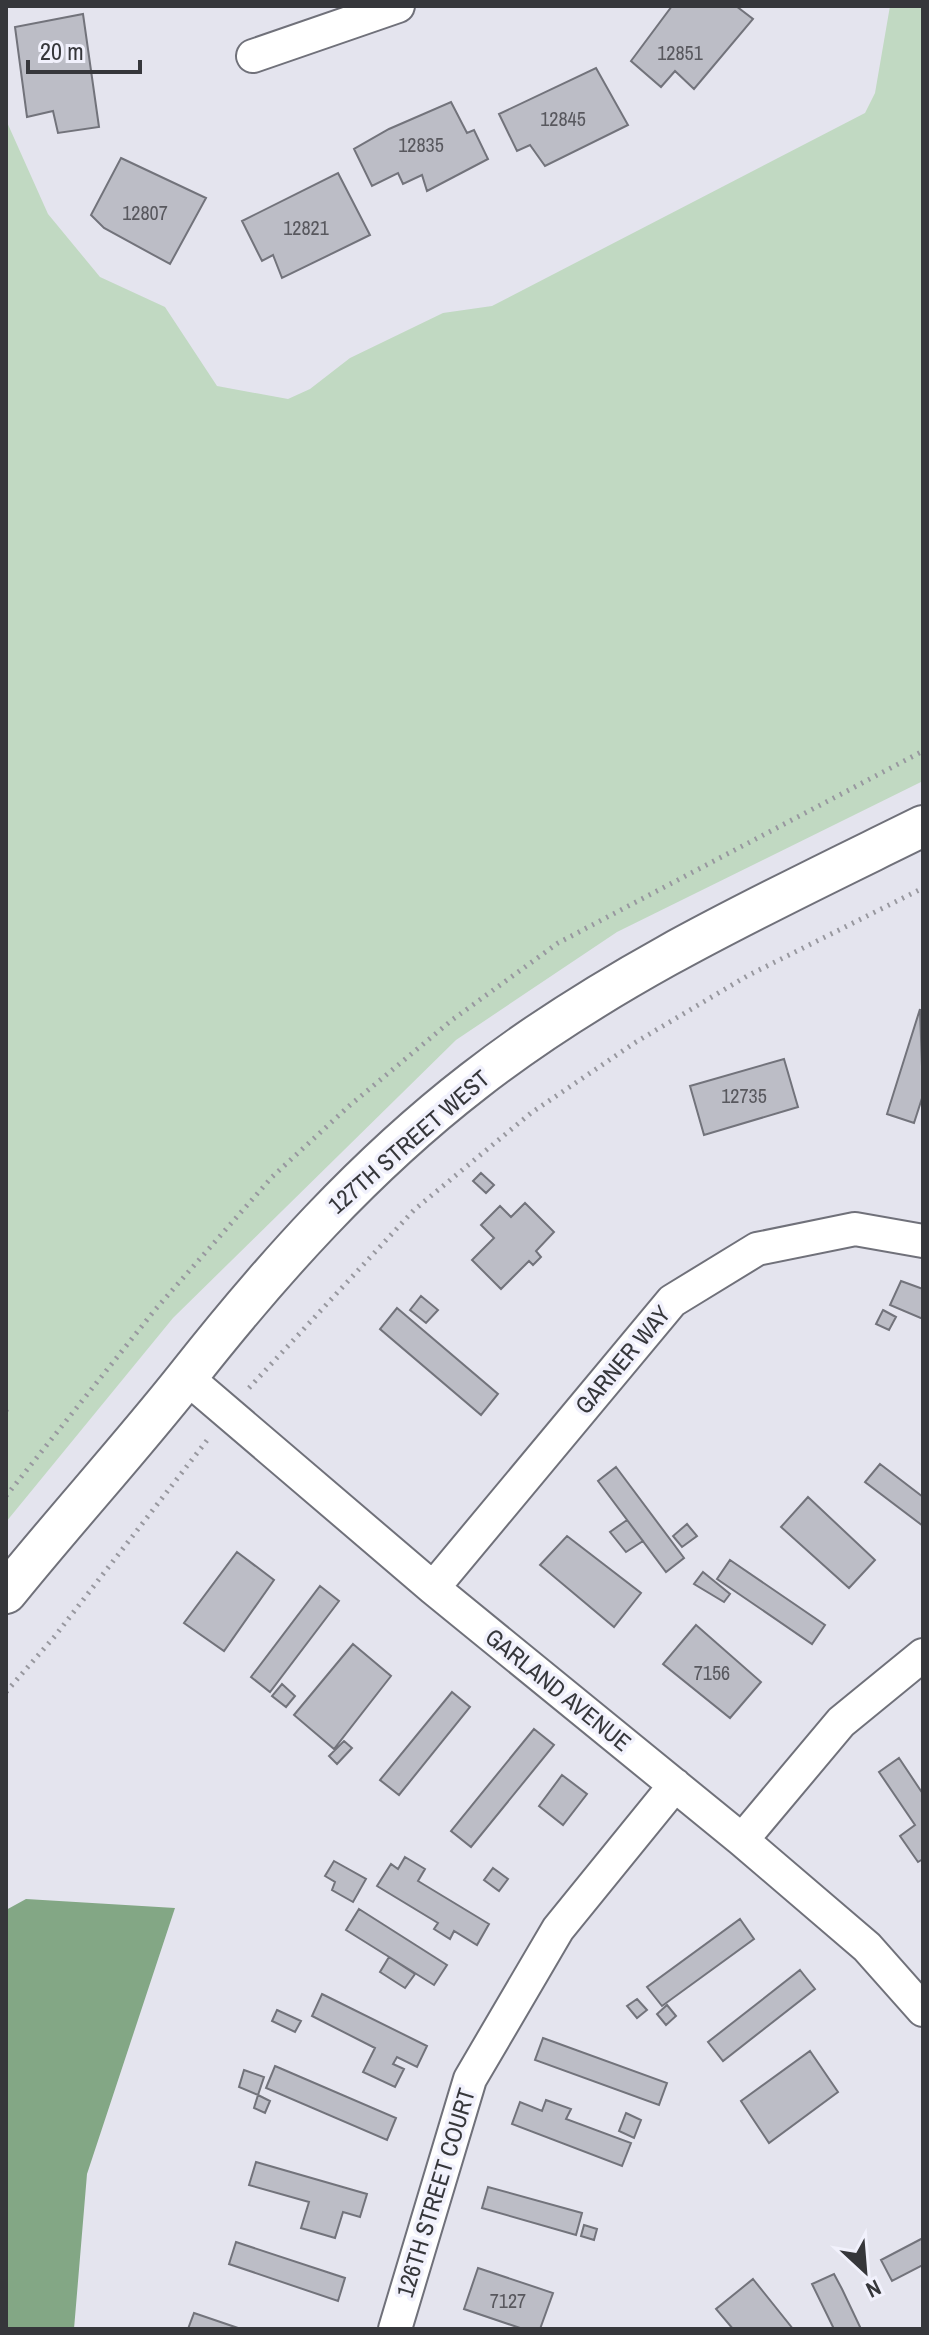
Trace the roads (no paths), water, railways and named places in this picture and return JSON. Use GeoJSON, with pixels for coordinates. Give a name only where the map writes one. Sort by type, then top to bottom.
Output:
{"type":"FeatureCollection","features":[{"type":"Feature","properties":{"kind":"street"},"geometry":{"type":"LineString","coordinates":[[253,56],[398,6]]}},
{"type":"Feature","properties":{"kind":"street","name":"127TH STREET WEST"},"geometry":{"type":"LineString","coordinates":[[6,1593],[291,1251],[365,1176],[473,1081],[576,1010],[714,929],[923,826]]}},
{"type":"Feature","properties":{"kind":"street","name":"GARNER WAY"},"geometry":{"type":"LineString","coordinates":[[433,1588],[672,1301],[757,1249],[855,1229],[923,1241]]}},
{"type":"Feature","properties":{"kind":"street","name":"GARLAND AVENUE"},"geometry":{"type":"LineString","coordinates":[[186,1377],[433,1588],[742,1840],[867,1947],[923,2010]]}},
{"type":"Feature","properties":{"kind":"street"},"geometry":{"type":"LineString","coordinates":[[742,1840],[841,1722],[923,1655]]}},
{"type":"Feature","properties":{"kind":"street","name":"126TH STREET COURT"},"geometry":{"type":"LineString","coordinates":[[395,2329],[470,2079],[558,1929],[675,1785]]}}]}
